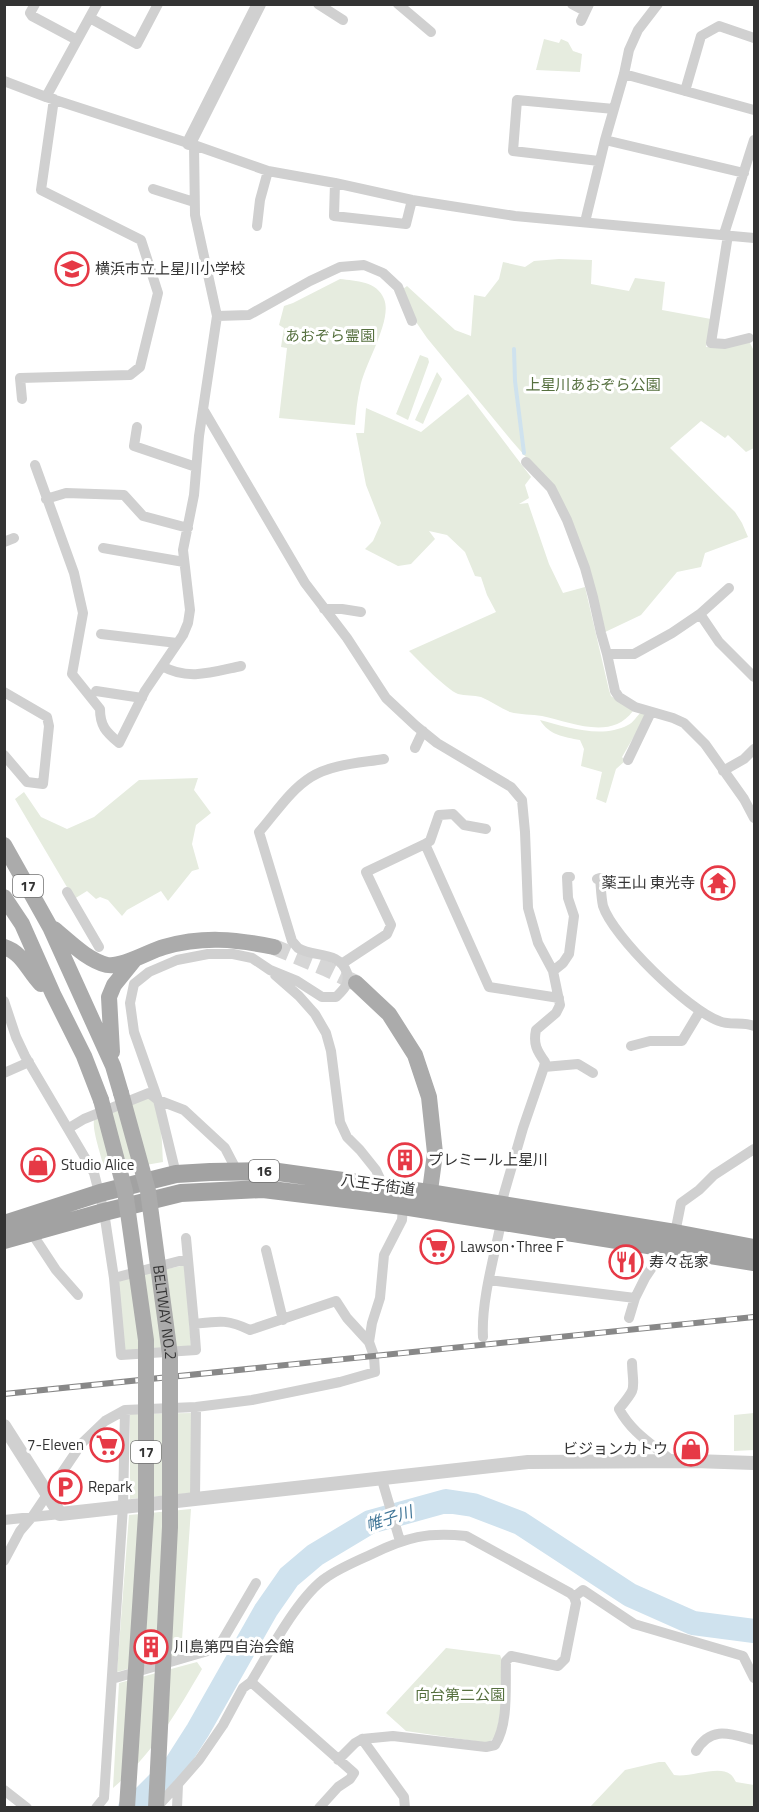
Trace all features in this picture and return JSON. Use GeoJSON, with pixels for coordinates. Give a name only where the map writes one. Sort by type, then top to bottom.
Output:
{"type":"FeatureCollection","features":[{"type":"Feature","properties":{"kind":"highway","name":"八王子街道"},"geometry":{"type":"LineString","coordinates":[[4,1224],[100,1193],[176,1174],[271,1171],[383,1185],[501,1223],[754,1248]]}},
{"type":"Feature","properties":{"kind":"highway","name":"八王子街道"},"geometry":{"type":"LineString","coordinates":[[4,1240],[181,1193],[263,1189],[403,1206],[428,1201],[501,1204],[670,1240],[754,1262]]}},
{"type":"Feature","properties":{"kind":"main road","name":"BELTWAY NO.2"},"geometry":{"type":"LineString","coordinates":[[4,845],[51,927],[113,1066],[148,1191],[170,1355],[170,1527],[156,1808]]}},
{"type":"Feature","properties":{"kind":"main road","name":"BELTWAY NO.2"},"geometry":{"type":"LineString","coordinates":[[4,897],[22,924],[84,1056],[101,1100],[125,1191],[146,1340],[146,1514],[127,1808]]}},
{"type":"Feature","properties":{"kind":"main road"},"geometry":{"type":"LineString","coordinates":[[51,927],[92,959],[110,966],[135,959],[163,947],[203,939],[239,940],[274,947]]}},
{"type":"Feature","properties":{"kind":"main road"},"geometry":{"type":"LineString","coordinates":[[4,947],[19,955],[33,976],[53,994]]}},
{"type":"Feature","properties":{"kind":"main road"},"geometry":{"type":"LineString","coordinates":[[113,1066],[109,997],[114,986],[135,959]]}},
{"type":"Feature","properties":{"kind":"main road"},"geometry":{"type":"LineString","coordinates":[[356,983],[389,1014],[415,1055],[429,1097],[435,1153],[428,1201]]}},
{"type":"Feature","properties":{"kind":"street"},"geometry":{"type":"LineString","coordinates":[[34,4],[30,13],[32,16],[77,40]]}},
{"type":"Feature","properties":{"kind":"street"},"geometry":{"type":"LineString","coordinates":[[22,399],[20,378],[130,375],[140,367],[158,293],[141,240],[42,190],[50,98],[97,4]]}},
{"type":"Feature","properties":{"kind":"street"},"geometry":{"type":"LineString","coordinates":[[90,18],[137,44],[158,4]]}},
{"type":"Feature","properties":{"kind":"street"},"geometry":{"type":"LineString","coordinates":[[35,465],[33,478],[46,499],[74,573],[83,614],[72,675],[100,709],[100,720],[108,734],[118,743],[142,698],[183,635],[188,623],[190,610],[183,550],[194,495],[203,409],[217,316],[195,215],[191,144],[259,4]]}},
{"type":"Feature","properties":{"kind":"street"},"geometry":{"type":"LineString","coordinates":[[318,4],[343,20]]}},
{"type":"Feature","properties":{"kind":"street"},"geometry":{"type":"LineString","coordinates":[[398,4],[431,32]]}},
{"type":"Feature","properties":{"kind":"street"},"geometry":{"type":"LineString","coordinates":[[572,4],[585,12]]}},
{"type":"Feature","properties":{"kind":"street"},"geometry":{"type":"LineString","coordinates":[[585,222],[604,140],[629,50],[638,30],[658,4]]}},
{"type":"Feature","properties":{"kind":"street"},"geometry":{"type":"LineString","coordinates":[[685,91],[701,36],[719,26],[754,38]]}},
{"type":"Feature","properties":{"kind":"street"},"geometry":{"type":"LineString","coordinates":[[624,74],[754,110]]}},
{"type":"Feature","properties":{"kind":"street"},"geometry":{"type":"LineString","coordinates":[[4,81],[267,171],[412,200],[516,216],[754,238]]}},
{"type":"Feature","properties":{"kind":"street"},"geometry":{"type":"LineString","coordinates":[[599,161],[513,151],[517,100],[614,109]]}},
{"type":"Feature","properties":{"kind":"street"},"geometry":{"type":"LineString","coordinates":[[604,140],[744,173]]}},
{"type":"Feature","properties":{"kind":"street"},"geometry":{"type":"LineString","coordinates":[[749,338],[725,344],[711,343],[726,235],[754,140]]}},
{"type":"Feature","properties":{"kind":"street"},"geometry":{"type":"LineString","coordinates":[[257,226],[267,171]]}},
{"type":"Feature","properties":{"kind":"street"},"geometry":{"type":"LineString","coordinates":[[335,183],[334,216],[406,224],[412,200]]}},
{"type":"Feature","properties":{"kind":"street"},"geometry":{"type":"LineString","coordinates":[[153,189],[194,202]]}},
{"type":"Feature","properties":{"kind":"street"},"geometry":{"type":"LineString","coordinates":[[217,316],[249,315],[340,267],[364,265],[383,273],[398,287],[412,321]]}},
{"type":"Feature","properties":{"kind":"street"},"geometry":{"type":"LineString","coordinates":[[203,409],[305,583],[347,638],[386,698],[437,743],[511,786],[522,800],[528,908],[538,943],[553,971],[560,1005],[556,1013],[536,1030],[534,1042],[545,1062],[544,1067],[501,1204]]}},
{"type":"Feature","properties":{"kind":"street"},"geometry":{"type":"LineString","coordinates":[[137,427],[134,446],[196,467]]}},
{"type":"Feature","properties":{"kind":"street"},"geometry":{"type":"LineString","coordinates":[[526,462],[551,488],[567,520],[585,568],[608,654],[615,692],[638,711],[651,712],[684,723],[705,744],[744,799],[754,818]]}},
{"type":"Feature","properties":{"kind":"street"},"geometry":{"type":"LineString","coordinates":[[46,499],[66,493],[124,495],[143,516],[188,528]]}},
{"type":"Feature","properties":{"kind":"street"},"geometry":{"type":"LineString","coordinates":[[103,548],[184,562]]}},
{"type":"Feature","properties":{"kind":"street"},"geometry":{"type":"LineString","coordinates":[[608,654],[634,654],[700,614],[729,588]]}},
{"type":"Feature","properties":{"kind":"street"},"geometry":{"type":"LineString","coordinates":[[324,609],[362,612]]}},
{"type":"Feature","properties":{"kind":"street"},"geometry":{"type":"LineString","coordinates":[[700,614],[719,642],[754,677]]}},
{"type":"Feature","properties":{"kind":"street"},"geometry":{"type":"LineString","coordinates":[[101,634],[177,643]]}},
{"type":"Feature","properties":{"kind":"street"},"geometry":{"type":"LineString","coordinates":[[162,666],[172,672],[196,676],[241,666]]}},
{"type":"Feature","properties":{"kind":"street"},"geometry":{"type":"LineString","coordinates":[[96,691],[142,698]]}},
{"type":"Feature","properties":{"kind":"street"},"geometry":{"type":"LineString","coordinates":[[4,692],[47,717],[49,726],[43,784],[27,782],[4,755]]}},
{"type":"Feature","properties":{"kind":"street"},"geometry":{"type":"LineString","coordinates":[[628,760],[651,712]]}},
{"type":"Feature","properties":{"kind":"street"},"geometry":{"type":"LineString","coordinates":[[415,748],[423,731]]}},
{"type":"Feature","properties":{"kind":"street"},"geometry":{"type":"LineString","coordinates":[[723,771],[744,759],[754,749]]}},
{"type":"Feature","properties":{"kind":"street"},"geometry":{"type":"LineString","coordinates":[[270,970],[297,981],[322,997],[336,997],[346,987],[348,976],[343,963],[298,948],[292,940],[259,832],[294,791],[311,777],[336,766],[384,759]]}},
{"type":"Feature","properties":{"kind":"street"},"geometry":{"type":"LineString","coordinates":[[343,963],[387,934],[391,925],[366,872],[430,841],[439,815],[453,814],[464,825],[486,829]]}},
{"type":"Feature","properties":{"kind":"street"},"geometry":{"type":"LineString","coordinates":[[425,844],[489,987],[559,998]]}},
{"type":"Feature","properties":{"kind":"street"},"geometry":{"type":"LineString","coordinates":[[553,971],[569,954],[574,916],[568,898],[567,877],[570,877]]}},
{"type":"Feature","properties":{"kind":"street"},"geometry":{"type":"LineString","coordinates":[[597,879],[600,878],[603,905],[628,945],[671,990],[719,1022],[748,1023],[754,1026]]}},
{"type":"Feature","properties":{"kind":"street"},"geometry":{"type":"LineString","coordinates":[[66,892],[99,947]]}},
{"type":"Feature","properties":{"kind":"street"},"geometry":{"type":"LineString","coordinates":[[130,1003],[134,984],[149,972],[177,960],[208,954],[233,954],[252,958],[270,970],[299,996],[315,1014],[326,1033],[331,1051],[340,1122],[347,1137],[376,1170],[383,1185]]}},
{"type":"Feature","properties":{"kind":"street"},"geometry":{"type":"LineString","coordinates":[[123,989],[130,1003],[134,1032],[158,1100],[176,1174]]}},
{"type":"Feature","properties":{"kind":"street"},"geometry":{"type":"LineString","coordinates":[[4,1001],[16,1037],[29,1062],[94,1173],[104,1212],[114,1278],[121,1354],[196,1350],[186,1238]]}},
{"type":"Feature","properties":{"kind":"street"},"geometry":{"type":"LineString","coordinates":[[631,1046],[650,1041],[682,1041],[700,1011]]}},
{"type":"Feature","properties":{"kind":"street"},"geometry":{"type":"LineString","coordinates":[[4,1073],[29,1062]]}},
{"type":"Feature","properties":{"kind":"street"},"geometry":{"type":"LineString","coordinates":[[544,1067],[578,1064],[593,1073]]}},
{"type":"Feature","properties":{"kind":"street"},"geometry":{"type":"LineString","coordinates":[[69,1128],[84,1119],[149,1093],[158,1100],[184,1110],[225,1148],[237,1171]]}},
{"type":"Feature","properties":{"kind":"street"},"geometry":{"type":"LineString","coordinates":[[629,1318],[635,1298],[670,1240],[681,1203],[714,1175],[754,1149]]}},
{"type":"Feature","properties":{"kind":"street"},"geometry":{"type":"LineString","coordinates":[[369,1342],[380,1298],[384,1255],[402,1220],[403,1206]]}},
{"type":"Feature","properties":{"kind":"street"},"geometry":{"type":"LineString","coordinates":[[483,1337],[489,1280],[501,1223]]}},
{"type":"Feature","properties":{"kind":"street"},"geometry":{"type":"LineString","coordinates":[[31,1232],[56,1270],[78,1295]]}},
{"type":"Feature","properties":{"kind":"street"},"geometry":{"type":"LineString","coordinates":[[266,1250],[283,1320]]}},
{"type":"Feature","properties":{"kind":"street"},"geometry":{"type":"LineString","coordinates":[[114,1278],[188,1259]]}},
{"type":"Feature","properties":{"kind":"street"},"geometry":{"type":"LineString","coordinates":[[489,1280],[635,1298]]}},
{"type":"Feature","properties":{"kind":"street"},"geometry":{"type":"LineString","coordinates":[[4,1561],[20,1531],[82,1443],[105,1421],[125,1410],[196,1407],[252,1400],[340,1382],[375,1372],[374,1356],[369,1342],[336,1302],[250,1330],[234,1322],[194,1324]]}},
{"type":"Feature","properties":{"kind":"street"},"geometry":{"type":"LineString","coordinates":[[632,1363],[632,1374],[635,1381],[633,1392],[619,1409],[626,1422],[636,1433],[672,1461]]}},
{"type":"Feature","properties":{"kind":"street"},"geometry":{"type":"LineString","coordinates":[[195,1499],[196,1407]]}},
{"type":"Feature","properties":{"kind":"street"},"geometry":{"type":"LineString","coordinates":[[98,1807],[104,1798],[123,1506],[125,1410]]}},
{"type":"Feature","properties":{"kind":"street"},"geometry":{"type":"LineString","coordinates":[[4,1426],[60,1514]]}},
{"type":"Feature","properties":{"kind":"street"},"geometry":{"type":"LineString","coordinates":[[4,1520],[195,1499],[384,1486],[528,1462],[754,1463]]}},
{"type":"Feature","properties":{"kind":"street"},"geometry":{"type":"LineString","coordinates":[[384,1486],[398,1536]]}},
{"type":"Feature","properties":{"kind":"street"},"geometry":{"type":"LineString","coordinates":[[156,1808],[199,1760],[223,1725],[243,1688],[251,1682],[305,1598],[325,1578],[398,1536],[448,1534],[466,1536],[574,1597],[576,1603],[565,1659],[558,1666],[511,1656],[506,1661],[506,1702],[499,1738],[495,1745],[486,1747],[393,1736],[362,1739],[338,1760]]}},
{"type":"Feature","properties":{"kind":"street"},"geometry":{"type":"LineString","coordinates":[[112,1679],[218,1648],[256,1583]]}},
{"type":"Feature","properties":{"kind":"street"},"geometry":{"type":"LineString","coordinates":[[574,1597],[583,1590],[634,1624],[743,1656],[754,1678]]}},
{"type":"Feature","properties":{"kind":"street"},"geometry":{"type":"LineString","coordinates":[[251,1682],[354,1773],[319,1808]]}},
{"type":"Feature","properties":{"kind":"street"},"geometry":{"type":"LineString","coordinates":[[696,1751],[701,1742],[709,1736],[721,1733],[754,1740]]}},
{"type":"Feature","properties":{"kind":"street"},"geometry":{"type":"LineString","coordinates":[[362,1739],[404,1797],[405,1808]]}},
{"type":"Feature","properties":{"kind":"street"},"geometry":{"type":"LineString","coordinates":[[177,1808],[178,1784]]}},
{"type":"Feature","properties":{"kind":"street"},"geometry":{"type":"LineString","coordinates":[[4,1790],[27,1808]]}},
{"type":"Feature","properties":{"kind":"green space"},"geometry":{"type":"Polygon","coordinates":[[[544,39],[559,43],[561,39],[568,42],[573,51],[582,54],[580,72],[536,70],[544,39]]]}},
{"type":"Feature","properties":{"kind":"green space","name":"上星川あおぞら公園"},"geometry":{"type":"Polygon","coordinates":[[[592,260],[591,284],[629,291],[635,278],[665,282],[662,310],[711,319],[706,347],[734,346],[749,341],[754,351],[754,448],[746,452],[728,435],[725,438],[701,421],[670,448],[735,512],[748,537],[705,553],[701,567],[677,572],[641,615],[603,633],[553,488],[427,338],[414,319],[403,289],[407,286],[455,330],[471,336],[474,295],[485,297],[499,279],[503,262],[525,267],[534,261],[592,260]]]}},
{"type":"Feature","properties":{"kind":"green space","name":"あおぞら霊園"},"geometry":{"type":"Polygon","coordinates":[[[340,279],[371,285],[381,293],[386,308],[385,319],[360,388],[355,425],[279,418],[287,348],[281,347],[284,328],[279,325],[284,306],[340,279]]]}},
{"type":"Feature","properties":{"kind":"green space"},"geometry":{"type":"Polygon","coordinates":[[[420,355],[428,358],[429,362],[408,420],[396,414],[420,355]]]}},
{"type":"Feature","properties":{"kind":"green space"},"geometry":{"type":"Polygon","coordinates":[[[437,372],[442,379],[423,424],[415,420],[437,372]]]}},
{"type":"Feature","properties":{"kind":"green space"},"geometry":{"type":"Polygon","coordinates":[[[468,394],[531,477],[525,485],[529,498],[519,504],[528,503],[549,564],[563,593],[585,587],[611,696],[633,711],[624,720],[614,725],[590,727],[542,716],[514,713],[481,697],[458,694],[440,681],[409,651],[496,612],[481,577],[475,576],[465,552],[447,535],[429,531],[435,539],[411,564],[398,566],[365,549],[373,541],[381,523],[366,485],[356,433],[364,433],[366,408],[421,432],[468,394]]]}},
{"type":"Feature","properties":{"kind":"green space"},"geometry":{"type":"Polygon","coordinates":[[[641,712],[647,714],[622,757],[625,761],[616,769],[606,803],[596,799],[602,772],[581,766],[584,749],[580,740],[552,732],[540,720],[584,730],[607,731],[630,724],[641,712]]]}},
{"type":"Feature","properties":{"kind":"green space"},"geometry":{"type":"Polygon","coordinates":[[[198,778],[194,790],[211,813],[196,825],[192,844],[199,869],[192,871],[168,901],[161,891],[127,910],[122,916],[108,900],[100,897],[96,899],[87,891],[74,899],[15,799],[24,792],[41,817],[67,829],[94,817],[139,780],[198,778]]]}},
{"type":"Feature","properties":{"kind":"green space"},"geometry":{"type":"Polygon","coordinates":[[[150,1097],[159,1119],[163,1162],[105,1172],[94,1120],[150,1097]]]}},
{"type":"Feature","properties":{"kind":"green space"},"geometry":{"type":"Polygon","coordinates":[[[185,1265],[191,1347],[125,1351],[118,1280],[185,1265]]]}},
{"type":"Feature","properties":{"kind":"green space"},"geometry":{"type":"Polygon","coordinates":[[[193,1413],[192,1493],[130,1499],[130,1414],[193,1413]]]}},
{"type":"Feature","properties":{"kind":"green space"},"geometry":{"type":"Polygon","coordinates":[[[754,1413],[754,1450],[734,1451],[734,1415],[754,1413]]]}},
{"type":"Feature","properties":{"kind":"green space"},"geometry":{"type":"Polygon","coordinates":[[[191,1509],[181,1654],[117,1672],[129,1515],[191,1509]]]}},
{"type":"Feature","properties":{"kind":"green space","name":"向台第二公園"},"geometry":{"type":"Polygon","coordinates":[[[446,1648],[500,1655],[502,1704],[496,1736],[488,1743],[406,1731],[386,1713],[446,1648]]]}},
{"type":"Feature","properties":{"kind":"green space"},"geometry":{"type":"Polygon","coordinates":[[[197,1662],[202,1669],[173,1717],[151,1748],[113,1788],[119,1683],[197,1662]]]}},
{"type":"Feature","properties":{"kind":"green space"},"geometry":{"type":"Polygon","coordinates":[[[665,1762],[674,1775],[718,1771],[730,1774],[736,1782],[754,1785],[754,1807],[590,1807],[625,1770],[665,1762]]]}},
{"type":"Feature","properties":{"kind":"waterway"},"geometry":{"type":"LineString","coordinates":[[514,349],[515,381],[524,453]]}},
{"type":"Feature","properties":{"kind":"waterway","name":"帷子川"},"geometry":{"type":"LineString","coordinates":[[130,1808],[175,1766],[266,1610],[289,1577],[315,1555],[370,1522],[446,1501],[473,1505],[520,1523],[630,1595],[693,1623],[754,1631]]}},
{"type":"Feature","properties":{"kind":"tunnel"},"geometry":{"type":"LineString","coordinates":[[274,947],[356,983]]}},
{"type":"Feature","properties":{"kind":"railway"},"geometry":{"type":"LineString","coordinates":[[4,1394],[754,1317]]}},
{"type":"Feature","properties":{"kind":"place","name":"横浜市立上星川小学校"},"geometry":{"type":"Point","coordinates":[72,269]}},
{"type":"Feature","properties":{"kind":"place","name":"薬王山 東光寺"},"geometry":{"type":"Point","coordinates":[718,883]}},
{"type":"Feature","properties":{"kind":"place","name":"プレミール上星川"},"geometry":{"type":"Point","coordinates":[405,1160]}},
{"type":"Feature","properties":{"kind":"place","name":"Studio Alice"},"geometry":{"type":"Point","coordinates":[38,1165]}},
{"type":"Feature","properties":{"kind":"place","name":"Lawson･Three F"},"geometry":{"type":"Point","coordinates":[437,1247]}},
{"type":"Feature","properties":{"kind":"place","name":"寿々㐂家"},"geometry":{"type":"Point","coordinates":[626,1262]}},
{"type":"Feature","properties":{"kind":"place","name":"7-Eleven"},"geometry":{"type":"Point","coordinates":[107,1445]}},
{"type":"Feature","properties":{"kind":"place","name":"ビジョンカトウ"},"geometry":{"type":"Point","coordinates":[691,1449]}},
{"type":"Feature","properties":{"kind":"place","name":"Repark"},"geometry":{"type":"Point","coordinates":[65,1487]}},
{"type":"Feature","properties":{"kind":"place","name":"川島第四自治会館"},"geometry":{"type":"Point","coordinates":[151,1647]}}]}
